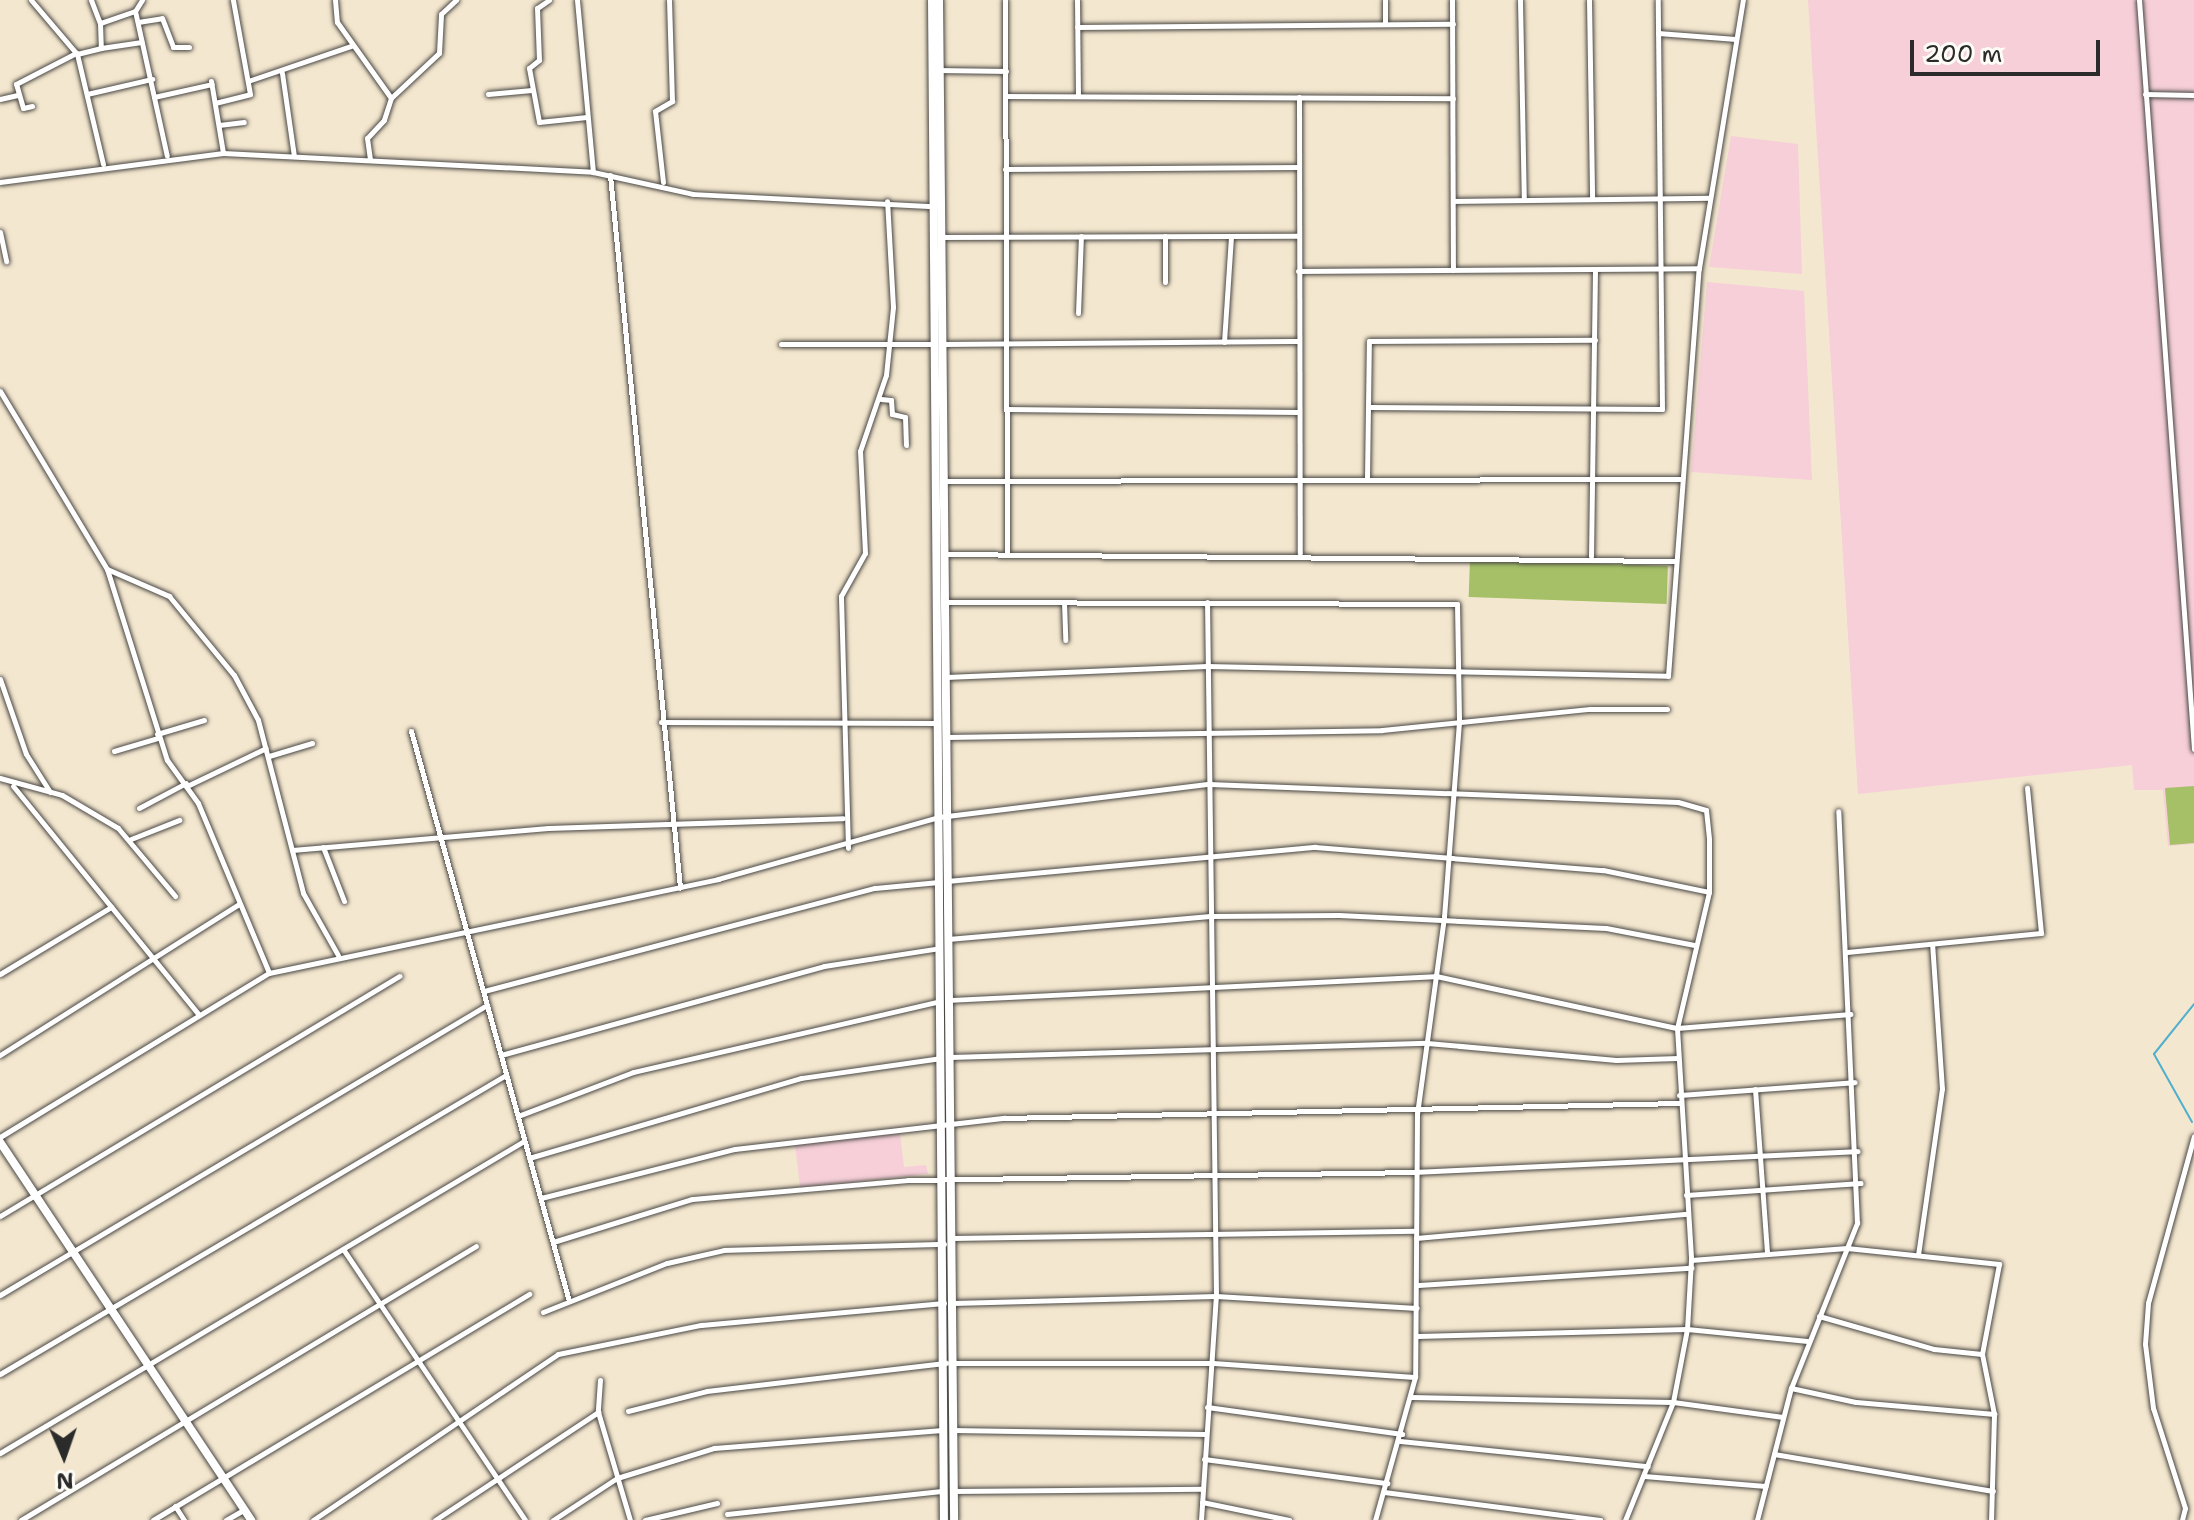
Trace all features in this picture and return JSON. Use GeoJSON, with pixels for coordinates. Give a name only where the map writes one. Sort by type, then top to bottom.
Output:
{"type":"FeatureCollection","features":[{"type":"Feature","properties":{"kind":"main road"},"geometry":{"type":"LineString","coordinates":[[932,0],[941,237],[934,569],[948,939],[945,1000],[952,1430],[944,1520]]}},
{"type":"Feature","properties":{"kind":"main road"},"geometry":{"type":"LineString","coordinates":[[939,0],[931,206],[943,481],[943,817]]}},
{"type":"Feature","properties":{"kind":"main road"},"geometry":{"type":"LineString","coordinates":[[934,569],[944,569]]}},
{"type":"Feature","properties":{"kind":"main road"},"geometry":{"type":"LineString","coordinates":[[944,881],[941,948],[945,965]]}},
{"type":"Feature","properties":{"kind":"main road"},"geometry":{"type":"LineString","coordinates":[[0,1139],[251,1520]]}},
{"type":"Feature","properties":{"kind":"main road"},"geometry":{"type":"LineString","coordinates":[[950,1363],[942,1430],[954,1520]]}},
{"type":"Feature","properties":{"kind":"main road"},"geometry":{"type":"LineString","coordinates":[[942,1430],[952,1430]]}},
{"type":"Feature","properties":{"kind":"street"},"geometry":{"type":"LineString","coordinates":[[31,0],[77,54],[103,164]]}},
{"type":"Feature","properties":{"kind":"street"},"geometry":{"type":"LineString","coordinates":[[91,0],[100,23],[101,48]]}},
{"type":"Feature","properties":{"kind":"street"},"geometry":{"type":"LineString","coordinates":[[100,23],[135,11],[142,0]]}},
{"type":"Feature","properties":{"kind":"street"},"geometry":{"type":"LineString","coordinates":[[215,103],[249,96],[233,0]]}},
{"type":"Feature","properties":{"kind":"street"},"geometry":{"type":"LineString","coordinates":[[335,0],[351,46],[391,98]]}},
{"type":"Feature","properties":{"kind":"street"},"geometry":{"type":"LineString","coordinates":[[370,159],[367,138],[384,120],[391,98],[439,53],[441,14],[456,0]]}},
{"type":"Feature","properties":{"kind":"street"},"geometry":{"type":"LineString","coordinates":[[549,0],[534,23],[539,60],[529,68],[541,123],[587,117]]}},
{"type":"Feature","properties":{"kind":"street"},"geometry":{"type":"LineString","coordinates":[[577,0],[593,172]]}},
{"type":"Feature","properties":{"kind":"street"},"geometry":{"type":"LineString","coordinates":[[663,182],[655,111],[672,101],[669,0]]}},
{"type":"Feature","properties":{"kind":"street"},"geometry":{"type":"LineString","coordinates":[[1005,0],[1007,554]]}},
{"type":"Feature","properties":{"kind":"street"},"geometry":{"type":"LineString","coordinates":[[1077,0],[1078,96]]}},
{"type":"Feature","properties":{"kind":"street"},"geometry":{"type":"LineString","coordinates":[[1385,0],[1385,24]]}},
{"type":"Feature","properties":{"kind":"street"},"geometry":{"type":"LineString","coordinates":[[1452,0],[1453,270]]}},
{"type":"Feature","properties":{"kind":"street"},"geometry":{"type":"LineString","coordinates":[[1520,0],[1524,200]]}},
{"type":"Feature","properties":{"kind":"street"},"geometry":{"type":"LineString","coordinates":[[1589,0],[1592,199]]}},
{"type":"Feature","properties":{"kind":"street"},"geometry":{"type":"LineString","coordinates":[[1369,407],[1662,409],[1658,0]]}},
{"type":"Feature","properties":{"kind":"street"},"geometry":{"type":"LineString","coordinates":[[945,677],[1207,666],[1668,676],[1699,268],[1743,0]]}},
{"type":"Feature","properties":{"kind":"street"},"geometry":{"type":"LineString","coordinates":[[2139,0],[2194,749]]}},
{"type":"Feature","properties":{"kind":"street"},"geometry":{"type":"LineString","coordinates":[[135,11],[153,79],[167,156]]}},
{"type":"Feature","properties":{"kind":"street"},"geometry":{"type":"LineString","coordinates":[[138,22],[162,18],[173,47],[189,47]]}},
{"type":"Feature","properties":{"kind":"street"},"geometry":{"type":"LineString","coordinates":[[1077,27],[1453,24]]}},
{"type":"Feature","properties":{"kind":"street"},"geometry":{"type":"LineString","coordinates":[[1657,33],[1736,39]]}},
{"type":"Feature","properties":{"kind":"street"},"geometry":{"type":"LineString","coordinates":[[32,106],[23,108],[16,84],[77,54],[142,42]]}},
{"type":"Feature","properties":{"kind":"street"},"geometry":{"type":"LineString","coordinates":[[248,81],[282,73],[351,46]]}},
{"type":"Feature","properties":{"kind":"street"},"geometry":{"type":"LineString","coordinates":[[935,71],[1006,71]]}},
{"type":"Feature","properties":{"kind":"street"},"geometry":{"type":"LineString","coordinates":[[282,73],[294,156]]}},
{"type":"Feature","properties":{"kind":"street"},"geometry":{"type":"LineString","coordinates":[[87,94],[153,79]]}},
{"type":"Feature","properties":{"kind":"street"},"geometry":{"type":"LineString","coordinates":[[154,97],[212,83],[223,153]]}},
{"type":"Feature","properties":{"kind":"street"},"geometry":{"type":"LineString","coordinates":[[488,94],[532,90]]}},
{"type":"Feature","properties":{"kind":"street"},"geometry":{"type":"LineString","coordinates":[[2145,94],[2194,95]]}},
{"type":"Feature","properties":{"kind":"street"},"geometry":{"type":"LineString","coordinates":[[0,99],[18,95]]}},
{"type":"Feature","properties":{"kind":"street"},"geometry":{"type":"LineString","coordinates":[[1005,96],[1453,98]]}},
{"type":"Feature","properties":{"kind":"street"},"geometry":{"type":"LineString","coordinates":[[1299,97],[1300,553]]}},
{"type":"Feature","properties":{"kind":"street"},"geometry":{"type":"LineString","coordinates":[[219,125],[244,122]]}},
{"type":"Feature","properties":{"kind":"street"},"geometry":{"type":"LineString","coordinates":[[0,182],[103,164],[223,153],[593,172],[663,182],[693,194],[887,201],[931,206]]}},
{"type":"Feature","properties":{"kind":"street"},"geometry":{"type":"LineString","coordinates":[[1005,169],[1297,167]]}},
{"type":"Feature","properties":{"kind":"street"},"geometry":{"type":"LineString","coordinates":[[610,175],[661,722],[680,888]]}},
{"type":"Feature","properties":{"kind":"street"},"geometry":{"type":"LineString","coordinates":[[1453,201],[1710,198]]}},
{"type":"Feature","properties":{"kind":"street"},"geometry":{"type":"LineString","coordinates":[[848,848],[843,818],[841,596],[865,553],[860,451],[881,399],[893,307],[887,201]]}},
{"type":"Feature","properties":{"kind":"street"},"geometry":{"type":"LineString","coordinates":[[0,232],[6,261]]}},
{"type":"Feature","properties":{"kind":"street"},"geometry":{"type":"LineString","coordinates":[[1078,313],[1081,236]]}},
{"type":"Feature","properties":{"kind":"street"},"geometry":{"type":"LineString","coordinates":[[1165,236],[1165,282]]}},
{"type":"Feature","properties":{"kind":"street"},"geometry":{"type":"LineString","coordinates":[[1224,342],[1231,236]]}},
{"type":"Feature","properties":{"kind":"street"},"geometry":{"type":"LineString","coordinates":[[941,237],[1298,236]]}},
{"type":"Feature","properties":{"kind":"street"},"geometry":{"type":"LineString","coordinates":[[1298,271],[1699,268]]}},
{"type":"Feature","properties":{"kind":"street"},"geometry":{"type":"LineString","coordinates":[[1591,556],[1595,270]]}},
{"type":"Feature","properties":{"kind":"street"},"geometry":{"type":"LineString","coordinates":[[1367,478],[1369,341],[1595,340]]}},
{"type":"Feature","properties":{"kind":"street"},"geometry":{"type":"LineString","coordinates":[[781,344],[1298,341]]}},
{"type":"Feature","properties":{"kind":"street"},"geometry":{"type":"LineString","coordinates":[[0,391],[107,569],[158,736],[188,784],[269,973]]}},
{"type":"Feature","properties":{"kind":"street"},"geometry":{"type":"LineString","coordinates":[[881,399],[891,400],[892,414],[905,417],[906,445]]}},
{"type":"Feature","properties":{"kind":"street"},"geometry":{"type":"LineString","coordinates":[[1006,409],[1298,412]]}},
{"type":"Feature","properties":{"kind":"street"},"geometry":{"type":"LineString","coordinates":[[943,481],[1681,479]]}},
{"type":"Feature","properties":{"kind":"street"},"geometry":{"type":"LineString","coordinates":[[944,554],[1300,553],[1591,556],[1676,561]]}},
{"type":"Feature","properties":{"kind":"street"},"geometry":{"type":"LineString","coordinates":[[107,569],[169,596],[198,625],[234,675],[269,756],[303,893],[338,955]]}},
{"type":"Feature","properties":{"kind":"street"},"geometry":{"type":"LineString","coordinates":[[944,602],[1457,604],[1459,722],[1444,917],[1417,1113],[1415,1377],[1401,1437],[1375,1520]]}},
{"type":"Feature","properties":{"kind":"street"},"geometry":{"type":"LineString","coordinates":[[1064,602],[1065,640]]}},
{"type":"Feature","properties":{"kind":"street"},"geometry":{"type":"LineString","coordinates":[[1201,1520],[1216,1296],[1207,602]]}},
{"type":"Feature","properties":{"kind":"street"},"geometry":{"type":"LineString","coordinates":[[0,679],[26,754],[50,792]]}},
{"type":"Feature","properties":{"kind":"street"},"geometry":{"type":"LineString","coordinates":[[945,737],[1208,729],[1382,730],[1667,709]]}},
{"type":"Feature","properties":{"kind":"street"},"geometry":{"type":"LineString","coordinates":[[661,722],[841,719],[938,723]]}},
{"type":"Feature","properties":{"kind":"street"},"geometry":{"type":"LineString","coordinates":[[114,751],[204,720]]}},
{"type":"Feature","properties":{"kind":"street"},"geometry":{"type":"LineString","coordinates":[[411,731],[444,836],[569,1301]]}},
{"type":"Feature","properties":{"kind":"street"},"geometry":{"type":"LineString","coordinates":[[269,756],[312,743]]}},
{"type":"Feature","properties":{"kind":"street"},"geometry":{"type":"LineString","coordinates":[[139,808],[266,748]]}},
{"type":"Feature","properties":{"kind":"street"},"geometry":{"type":"LineString","coordinates":[[0,778],[13,786],[111,907],[149,960],[199,1015]]}},
{"type":"Feature","properties":{"kind":"street"},"geometry":{"type":"LineString","coordinates":[[0,1139],[269,973],[338,955],[680,888],[848,848],[943,817],[1209,784],[1452,796],[1678,802],[1706,810],[1709,892],[1694,945],[1677,1028],[1691,1260],[1687,1329],[1673,1402],[1625,1520]]}},
{"type":"Feature","properties":{"kind":"street"},"geometry":{"type":"LineString","coordinates":[[13,786],[50,792],[131,839],[175,896]]}},
{"type":"Feature","properties":{"kind":"street"},"geometry":{"type":"LineString","coordinates":[[1847,952],[2041,933],[2027,788]]}},
{"type":"Feature","properties":{"kind":"street"},"geometry":{"type":"LineString","coordinates":[[1757,1520],[1791,1388],[1807,1341],[1847,1248],[1861,1183],[1838,811]]}},
{"type":"Feature","properties":{"kind":"street"},"geometry":{"type":"LineString","coordinates":[[292,850],[444,836],[843,818]]}},
{"type":"Feature","properties":{"kind":"street"},"geometry":{"type":"LineString","coordinates":[[131,839],[179,820]]}},
{"type":"Feature","properties":{"kind":"street"},"geometry":{"type":"LineString","coordinates":[[323,847],[344,901]]}},
{"type":"Feature","properties":{"kind":"street"},"geometry":{"type":"LineString","coordinates":[[484,991],[875,888],[1209,852],[1315,847],[1603,870],[1709,892]]}},
{"type":"Feature","properties":{"kind":"street"},"geometry":{"type":"LineString","coordinates":[[0,1055],[239,904]]}},
{"type":"Feature","properties":{"kind":"street"},"geometry":{"type":"LineString","coordinates":[[0,974],[111,907]]}},
{"type":"Feature","properties":{"kind":"street"},"geometry":{"type":"LineString","coordinates":[[948,939],[1210,916],[1444,917],[1606,928],[1694,945]]}},
{"type":"Feature","properties":{"kind":"street"},"geometry":{"type":"LineString","coordinates":[[1918,1255],[1942,1089],[1932,944]]}},
{"type":"Feature","properties":{"kind":"street"},"geometry":{"type":"LineString","coordinates":[[501,1055],[810,969],[941,948]]}},
{"type":"Feature","properties":{"kind":"street"},"geometry":{"type":"LineString","coordinates":[[0,1216],[400,976]]}},
{"type":"Feature","properties":{"kind":"street"},"geometry":{"type":"LineString","coordinates":[[518,1116],[633,1072],[895,1006],[945,1000],[1436,976],[1677,1028],[1850,1014]]}},
{"type":"Feature","properties":{"kind":"street"},"geometry":{"type":"LineString","coordinates":[[0,1295],[487,1005]]}},
{"type":"Feature","properties":{"kind":"street"},"geometry":{"type":"LineString","coordinates":[[529,1158],[801,1078],[946,1058],[1427,1043],[1616,1060],[1678,1058]]}},
{"type":"Feature","properties":{"kind":"street"},"geometry":{"type":"LineString","coordinates":[[0,1374],[506,1075]]}},
{"type":"Feature","properties":{"kind":"street"},"geometry":{"type":"LineString","coordinates":[[1679,1095],[1855,1082]]}},
{"type":"Feature","properties":{"kind":"street"},"geometry":{"type":"LineString","coordinates":[[1755,1089],[1767,1254]]}},
{"type":"Feature","properties":{"kind":"street"},"geometry":{"type":"LineString","coordinates":[[541,1198],[735,1149],[947,1124],[1214,1113],[1417,1113],[1680,1103]]}},
{"type":"Feature","properties":{"kind":"street"},"geometry":{"type":"LineString","coordinates":[[2182,1520],[2185,1508],[2153,1408],[2145,1344],[2148,1303],[2194,1136]]}},
{"type":"Feature","properties":{"kind":"street"},"geometry":{"type":"LineString","coordinates":[[0,1453],[524,1141]]}},
{"type":"Feature","properties":{"kind":"street"},"geometry":{"type":"LineString","coordinates":[[553,1242],[692,1199],[948,1179],[1416,1172],[1858,1151]]}},
{"type":"Feature","properties":{"kind":"street"},"geometry":{"type":"LineString","coordinates":[[1686,1195],[1861,1183]]}},
{"type":"Feature","properties":{"kind":"street"},"geometry":{"type":"LineString","coordinates":[[543,1312],[724,1250],[1214,1235],[1416,1235],[1687,1214]]}},
{"type":"Feature","properties":{"kind":"street"},"geometry":{"type":"LineString","coordinates":[[21,1520],[476,1246]]}},
{"type":"Feature","properties":{"kind":"street"},"geometry":{"type":"LineString","coordinates":[[1691,1260],[1847,1248],[1999,1264],[1982,1354],[1994,1414],[1991,1520]]}},
{"type":"Feature","properties":{"kind":"street"},"geometry":{"type":"LineString","coordinates":[[343,1249],[525,1520]]}},
{"type":"Feature","properties":{"kind":"street"},"geometry":{"type":"LineString","coordinates":[[1416,1285],[1691,1268]]}},
{"type":"Feature","properties":{"kind":"street"},"geometry":{"type":"LineString","coordinates":[[153,1520],[529,1294]]}},
{"type":"Feature","properties":{"kind":"street"},"geometry":{"type":"LineString","coordinates":[[313,1520],[558,1354],[591,1344],[701,1325],[949,1303],[1216,1296],[1417,1308]]}},
{"type":"Feature","properties":{"kind":"street"},"geometry":{"type":"LineString","coordinates":[[1819,1316],[1934,1349],[1982,1354]]}},
{"type":"Feature","properties":{"kind":"street"},"geometry":{"type":"LineString","coordinates":[[1417,1336],[1687,1329],[1807,1341]]}},
{"type":"Feature","properties":{"kind":"street"},"geometry":{"type":"LineString","coordinates":[[628,1411],[751,1384],[950,1363],[1213,1363],[1415,1377]]}},
{"type":"Feature","properties":{"kind":"street"},"geometry":{"type":"LineString","coordinates":[[600,1380],[598,1412],[630,1520]]}},
{"type":"Feature","properties":{"kind":"street"},"geometry":{"type":"LineString","coordinates":[[1791,1388],[1856,1402],[1994,1414]]}},
{"type":"Feature","properties":{"kind":"street"},"geometry":{"type":"LineString","coordinates":[[1411,1397],[1673,1402],[1783,1417]]}},
{"type":"Feature","properties":{"kind":"street"},"geometry":{"type":"LineString","coordinates":[[1207,1407],[1401,1437],[1648,1466]]}},
{"type":"Feature","properties":{"kind":"street"},"geometry":{"type":"LineString","coordinates":[[435,1520],[598,1412]]}},
{"type":"Feature","properties":{"kind":"street"},"geometry":{"type":"LineString","coordinates":[[553,1520],[617,1478],[714,1448],[942,1430]]}},
{"type":"Feature","properties":{"kind":"street"},"geometry":{"type":"LineString","coordinates":[[952,1430],[1206,1434]]}},
{"type":"Feature","properties":{"kind":"street"},"geometry":{"type":"LineString","coordinates":[[1773,1454],[1993,1491]]}},
{"type":"Feature","properties":{"kind":"street"},"geometry":{"type":"LineString","coordinates":[[1204,1459],[1387,1483]]}},
{"type":"Feature","properties":{"kind":"street"},"geometry":{"type":"LineString","coordinates":[[1644,1476],[1766,1486]]}},
{"type":"Feature","properties":{"kind":"street"},"geometry":{"type":"LineString","coordinates":[[727,1514],[948,1491],[1203,1489]]}},
{"type":"Feature","properties":{"kind":"street"},"geometry":{"type":"LineString","coordinates":[[1384,1492],[1600,1520]]}},
{"type":"Feature","properties":{"kind":"street"},"geometry":{"type":"LineString","coordinates":[[1202,1502],[1289,1520]]}},
{"type":"Feature","properties":{"kind":"street"},"geometry":{"type":"LineString","coordinates":[[645,1520],[717,1503]]}},
{"type":"Feature","properties":{"kind":"street"},"geometry":{"type":"LineString","coordinates":[[175,1506],[184,1520]]}},
{"type":"Feature","properties":{"kind":"street"},"geometry":{"type":"LineString","coordinates":[[226,1520],[244,1510]]}},
{"type":"Feature","properties":{"kind":"shaded area"},"geometry":{"type":"Polygon","coordinates":[[[1808,0],[2194,0],[2194,844],[2168,846],[2163,790],[2134,790],[2132,765],[1858,794],[1808,0]]]}},
{"type":"Feature","properties":{"kind":"shaded area"},"geometry":{"type":"Polygon","coordinates":[[[1731,136],[1798,144],[1802,274],[1709,267],[1731,136]]]}},
{"type":"Feature","properties":{"kind":"shaded area"},"geometry":{"type":"Polygon","coordinates":[[[1707,282],[1804,291],[1812,480],[1691,472],[1707,282]]]}},
{"type":"Feature","properties":{"kind":"shaded area"},"geometry":{"type":"Polygon","coordinates":[[[900,1133],[904,1167],[926,1165],[928,1174],[800,1187],[795,1145],[900,1133]]]}},
{"type":"Feature","properties":{"kind":"green space"},"geometry":{"type":"Polygon","coordinates":[[[1470,559],[1668,566],[1667,604],[1469,597],[1470,559]]]}},
{"type":"Feature","properties":{"kind":"green space"},"geometry":{"type":"Polygon","coordinates":[[[2194,786],[2194,843],[2170,845],[2165,788],[2194,786]]]}},
{"type":"Feature","properties":{"kind":"waterway"},"geometry":{"type":"LineString","coordinates":[[2192,1122],[2154,1054],[2194,1004]]}}]}
